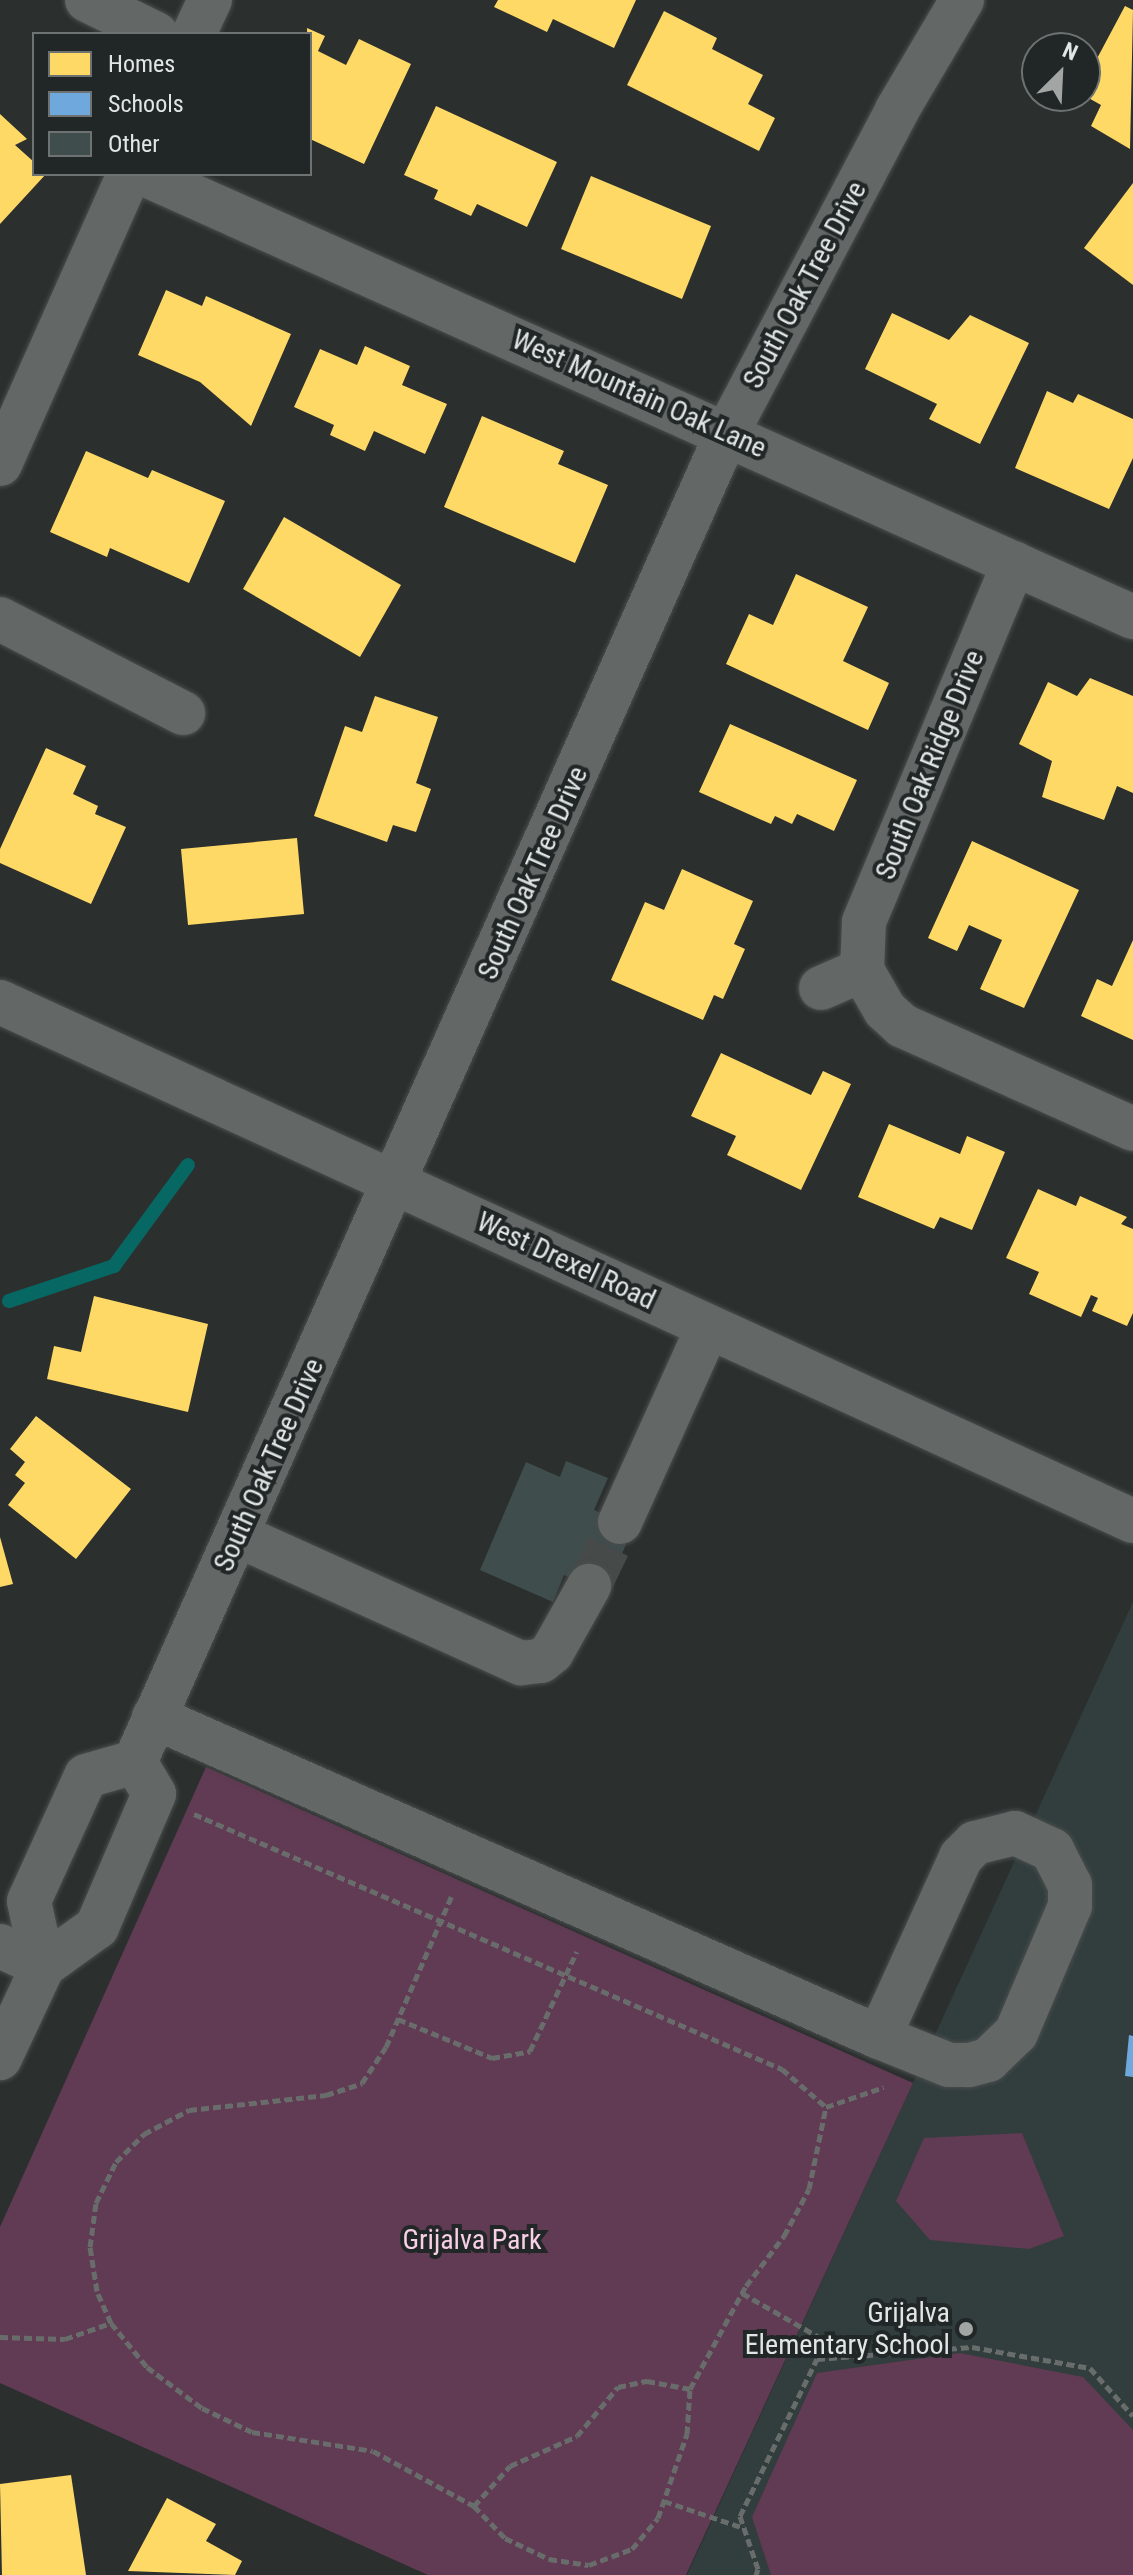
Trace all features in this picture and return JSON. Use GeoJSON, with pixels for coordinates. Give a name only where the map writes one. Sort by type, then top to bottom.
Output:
{"type":"FeatureCollection","features":[{"type":"Feature","properties":{"kind":"street"},"geometry":{"type":"LineString","coordinates":[[87,0],[152,32]]}},
{"type":"Feature","properties":{"kind":"street"},"geometry":{"type":"LineString","coordinates":[[195,32],[210,0]]}},
{"type":"Feature","properties":{"kind":"street","name":"South Oak Tree Drive"},"geometry":{"type":"LineString","coordinates":[[135,1762],[396,1183],[727,433],[897,110],[962,0]]}},
{"type":"Feature","properties":{"kind":"street"},"geometry":{"type":"LineString","coordinates":[[0,464],[128,176]]}},
{"type":"Feature","properties":{"kind":"street","name":"West Mountain Oak Lane"},"geometry":{"type":"LineString","coordinates":[[149,176],[1133,617]]}},
{"type":"Feature","properties":{"kind":"street","name":"South Oak Ridge Drive"},"geometry":{"type":"LineString","coordinates":[[862,970],[864,922],[1014,563]]}},
{"type":"Feature","properties":{"kind":"street"},"geometry":{"type":"LineString","coordinates":[[0,619],[183,713]]}},
{"type":"Feature","properties":{"kind":"street"},"geometry":{"type":"LineString","coordinates":[[821,988],[862,970],[885,1010],[903,1026],[1133,1129]]}},
{"type":"Feature","properties":{"kind":"street","name":"West Drexel Road"},"geometry":{"type":"LineString","coordinates":[[0,1002],[1133,1521]]}},
{"type":"Feature","properties":{"kind":"street"},"geometry":{"type":"LineString","coordinates":[[620,1522],[708,1327]]}},
{"type":"Feature","properties":{"kind":"street"},"geometry":{"type":"LineString","coordinates":[[237,1535],[521,1663],[541,1661],[552,1652],[589,1586]]}},
{"type":"Feature","properties":{"kind":"street"},"geometry":{"type":"LineString","coordinates":[[154,1717],[893,2043],[949,2065],[969,2065],[988,2060],[1016,2033],[1070,1906],[1064,1866],[1035,1838],[994,1835],[961,1857],[893,2043]]}},
{"type":"Feature","properties":{"kind":"street"},"geometry":{"type":"LineString","coordinates":[[0,2058],[43,1966],[97,1927],[154,1794],[135,1762],[86,1776],[29,1901],[43,1966]]}},
{"type":"Feature","properties":{"kind":"street"},"geometry":{"type":"LineString","coordinates":[[0,1946],[43,1966]]}},
{"type":"Feature","properties":{"kind":"path"},"geometry":{"type":"LineString","coordinates":[[184,1810],[782,2069],[826,2107]]}},
{"type":"Feature","properties":{"kind":"path"},"geometry":{"type":"LineString","coordinates":[[469,1856],[398,2019],[362,2083],[326,2095],[189,2110],[144,2134],[116,2162],[96,2203],[90,2247],[97,2291],[111,2323],[147,2367],[202,2408],[252,2432],[373,2451],[474,2506],[505,2538],[549,2559],[589,2565],[632,2549],[658,2518],[687,2434],[690,2389],[742,2293],[809,2189],[826,2107]]}},
{"type":"Feature","properties":{"kind":"path"},"geometry":{"type":"LineString","coordinates":[[398,2019],[492,2058],[530,2051],[594,1911]]}},
{"type":"Feature","properties":{"kind":"path"},"geometry":{"type":"LineString","coordinates":[[826,2107],[888,2086],[893,2043]]}},
{"type":"Feature","properties":{"kind":"path"},"geometry":{"type":"LineString","coordinates":[[742,2293],[852,2356]]}},
{"type":"Feature","properties":{"kind":"path"},"geometry":{"type":"LineString","coordinates":[[0,2337],[65,2339],[111,2323]]}},
{"type":"Feature","properties":{"kind":"path"},"geometry":{"type":"LineString","coordinates":[[756,2575],[758,2569],[740,2516],[817,2359],[972,2347],[1090,2368],[1133,2416]]}},
{"type":"Feature","properties":{"kind":"path"},"geometry":{"type":"LineString","coordinates":[[474,2506],[510,2466],[577,2436],[618,2387],[647,2381],[690,2389]]}},
{"type":"Feature","properties":{"kind":"path"},"geometry":{"type":"LineString","coordinates":[[664,2501],[744,2528]]}},
{"type":"Feature","properties":{"kind":"shaded area","name":"Grijalva Elementary School"},"geometry":{"type":"Polygon","coordinates":[[[1133,1602],[1133,2575],[687,2575],[913,2083],[1133,1602]]]}},
{"type":"Feature","properties":{"kind":"green space","name":"Grijalva Park"},"geometry":{"type":"Polygon","coordinates":[[[206,1767],[913,2083],[686,2575],[428,2575],[0,2383],[0,2227],[206,1767]]]}},
{"type":"Feature","properties":{"kind":"green space"},"geometry":{"type":"Polygon","coordinates":[[[1022,2133],[1064,2236],[1029,2249],[930,2240],[896,2201],[924,2138],[1022,2133]]]}},
{"type":"Feature","properties":{"kind":"green space"},"geometry":{"type":"Polygon","coordinates":[[[960,2353],[1083,2377],[1133,2430],[1133,2575],[771,2575],[752,2517],[817,2373],[960,2353]]]}},
{"type":"Feature","properties":{"kind":"building: Homes"},"geometry":{"type":"Polygon","coordinates":[[[498,0],[636,0],[614,48],[553,19],[547,32],[494,7],[498,0]]]}},
{"type":"Feature","properties":{"kind":"building: Homes"},"geometry":{"type":"Polygon","coordinates":[[[1125,6],[1133,10],[1130,149],[1091,126],[1098,112],[1101,112],[1101,51],[1125,6]]]}},
{"type":"Feature","properties":{"kind":"building: Homes"},"geometry":{"type":"Polygon","coordinates":[[[664,11],[717,38],[712,49],[763,75],[748,104],[775,118],[759,151],[627,85],[664,11]]]}},
{"type":"Feature","properties":{"kind":"building: Homes"},"geometry":{"type":"Polygon","coordinates":[[[307,28],[325,36],[318,51],[346,65],[359,39],[411,64],[364,164],[312,140],[312,32],[307,32],[307,28]]]}},
{"type":"Feature","properties":{"kind":"building: Homes"},"geometry":{"type":"Polygon","coordinates":[[[436,106],[557,162],[527,227],[477,204],[471,216],[434,199],[438,190],[404,175],[436,106]]]}},
{"type":"Feature","properties":{"kind":"building: Homes"},"geometry":{"type":"Polygon","coordinates":[[[0,114],[27,139],[15,145],[32,160],[32,176],[44,176],[0,224],[0,114]]]}},
{"type":"Feature","properties":{"kind":"building: Homes"},"geometry":{"type":"Polygon","coordinates":[[[591,176],[711,226],[682,299],[561,249],[591,176]]]}},
{"type":"Feature","properties":{"kind":"building: Homes"},"geometry":{"type":"Polygon","coordinates":[[[1133,183],[1133,285],[1084,248],[1133,183]]]}},
{"type":"Feature","properties":{"kind":"building: Homes"},"geometry":{"type":"Polygon","coordinates":[[[166,290],[202,306],[206,296],[291,334],[251,426],[200,382],[138,355],[166,290]]]}},
{"type":"Feature","properties":{"kind":"building: Homes"},"geometry":{"type":"Polygon","coordinates":[[[892,313],[949,340],[970,315],[1029,343],[980,444],[929,419],[937,404],[865,369],[892,313]]]}},
{"type":"Feature","properties":{"kind":"building: Homes"},"geometry":{"type":"Polygon","coordinates":[[[365,346],[410,366],[402,385],[447,404],[425,454],[374,431],[365,451],[330,435],[334,425],[294,407],[320,349],[357,365],[365,346]]]}},
{"type":"Feature","properties":{"kind":"building: Homes"},"geometry":{"type":"Polygon","coordinates":[[[1047,391],[1073,403],[1078,394],[1133,419],[1133,458],[1109,509],[1015,468],[1047,391]]]}},
{"type":"Feature","properties":{"kind":"building: Homes"},"geometry":{"type":"Polygon","coordinates":[[[482,416],[564,451],[558,464],[608,485],[575,563],[444,507],[482,416]]]}},
{"type":"Feature","properties":{"kind":"building: Homes"},"geometry":{"type":"Polygon","coordinates":[[[86,451],[148,478],[152,470],[225,501],[189,583],[110,548],[107,557],[50,532],[86,451]]]}},
{"type":"Feature","properties":{"kind":"building: Homes"},"geometry":{"type":"Polygon","coordinates":[[[284,517],[401,585],[360,657],[243,589],[284,517]]]}},
{"type":"Feature","properties":{"kind":"building: Homes"},"geometry":{"type":"Polygon","coordinates":[[[796,574],[868,607],[843,661],[889,683],[868,730],[726,664],[749,614],[773,625],[796,574]]]}},
{"type":"Feature","properties":{"kind":"building: Homes"},"geometry":{"type":"Polygon","coordinates":[[[1090,678],[1133,696],[1133,793],[1117,786],[1104,820],[1042,797],[1052,761],[1019,744],[1048,682],[1077,696],[1090,678]]]}},
{"type":"Feature","properties":{"kind":"building: Homes"},"geometry":{"type":"Polygon","coordinates":[[[375,696],[438,717],[416,783],[431,789],[416,832],[393,825],[387,842],[314,816],[345,726],[362,732],[375,696]]]}},
{"type":"Feature","properties":{"kind":"building: Homes"},"geometry":{"type":"Polygon","coordinates":[[[730,724],[857,780],[834,831],[797,814],[792,824],[775,816],[771,824],[699,792],[730,724]]]}},
{"type":"Feature","properties":{"kind":"building: Homes"},"geometry":{"type":"Polygon","coordinates":[[[46,748],[86,766],[73,794],[98,806],[95,814],[126,827],[91,904],[0,863],[0,849],[46,748]]]}},
{"type":"Feature","properties":{"kind":"building: Homes"},"geometry":{"type":"Polygon","coordinates":[[[297,838],[304,914],[188,925],[181,849],[297,838]]]}},
{"type":"Feature","properties":{"kind":"building: Homes"},"geometry":{"type":"Polygon","coordinates":[[[972,841],[1079,890],[1024,1008],[980,989],[1002,940],[969,925],[957,951],[928,938],[972,841]]]}},
{"type":"Feature","properties":{"kind":"building: Homes"},"geometry":{"type":"Polygon","coordinates":[[[682,869],[753,901],[734,944],[745,949],[723,999],[714,995],[703,1020],[611,980],[645,902],[664,910],[682,869]]]}},
{"type":"Feature","properties":{"kind":"building: Homes"},"geometry":{"type":"Polygon","coordinates":[[[1133,940],[1133,1040],[1081,1016],[1097,979],[1112,986],[1133,940]]]}},
{"type":"Feature","properties":{"kind":"building: Homes"},"geometry":{"type":"Polygon","coordinates":[[[721,1053],[811,1095],[823,1071],[851,1084],[801,1190],[727,1155],[736,1136],[691,1116],[721,1053]]]}},
{"type":"Feature","properties":{"kind":"building: Homes"},"geometry":{"type":"Polygon","coordinates":[[[889,1124],[960,1154],[967,1136],[1005,1152],[972,1230],[940,1217],[934,1229],[858,1197],[889,1124]]]}},
{"type":"Feature","properties":{"kind":"building: Homes"},"geometry":{"type":"Polygon","coordinates":[[[1038,1189],[1076,1206],[1080,1196],[1127,1217],[1121,1224],[1133,1229],[1133,1313],[1127,1326],[1092,1311],[1098,1298],[1091,1295],[1081,1317],[1029,1294],[1039,1272],[1006,1258],[1038,1189]]]}},
{"type":"Feature","properties":{"kind":"building: Homes"},"geometry":{"type":"Polygon","coordinates":[[[94,1296],[208,1324],[188,1412],[47,1379],[54,1346],[81,1352],[94,1296]]]}},
{"type":"Feature","properties":{"kind":"building: Homes"},"geometry":{"type":"Polygon","coordinates":[[[36,1416],[131,1489],[76,1559],[8,1505],[25,1483],[15,1475],[25,1462],[10,1449],[36,1416]]]}},
{"type":"Feature","properties":{"kind":"building: Homes"},"geometry":{"type":"Polygon","coordinates":[[[0,1537],[13,1584],[0,1587],[0,1537]]]}},
{"type":"Feature","properties":{"kind":"building: Homes"},"geometry":{"type":"Polygon","coordinates":[[[71,2475],[86,2575],[2,2575],[0,2484],[71,2475]]]}},
{"type":"Feature","properties":{"kind":"building: Homes"},"geometry":{"type":"Polygon","coordinates":[[[167,2498],[216,2524],[206,2541],[242,2561],[235,2575],[128,2571],[167,2498]]]}},
{"type":"Feature","properties":{"kind":"building: Schools"},"geometry":{"type":"Polygon","coordinates":[[[1129,2035],[1133,2036],[1133,2077],[1125,2076],[1129,2035]]]}},
{"type":"Feature","properties":{"kind":"building: Other"},"geometry":{"type":"Polygon","coordinates":[[[566,1461],[608,1478],[594,1510],[633,1527],[606,1593],[564,1575],[553,1602],[480,1570],[526,1462],[560,1477],[566,1461]]]}},
{"type":"Feature","properties":{"kind":"waterway"},"geometry":{"type":"LineString","coordinates":[[9,1301],[114,1266],[188,1165]]}},
{"type":"Feature","properties":{"kind":"tunnel"},"geometry":{"type":"LineString","coordinates":[[589,1586],[620,1522]]}},
{"type":"Feature","properties":{"kind":"place","name":"Grijalva Elementary School"},"geometry":{"type":"Point","coordinates":[966,2329]}}]}
